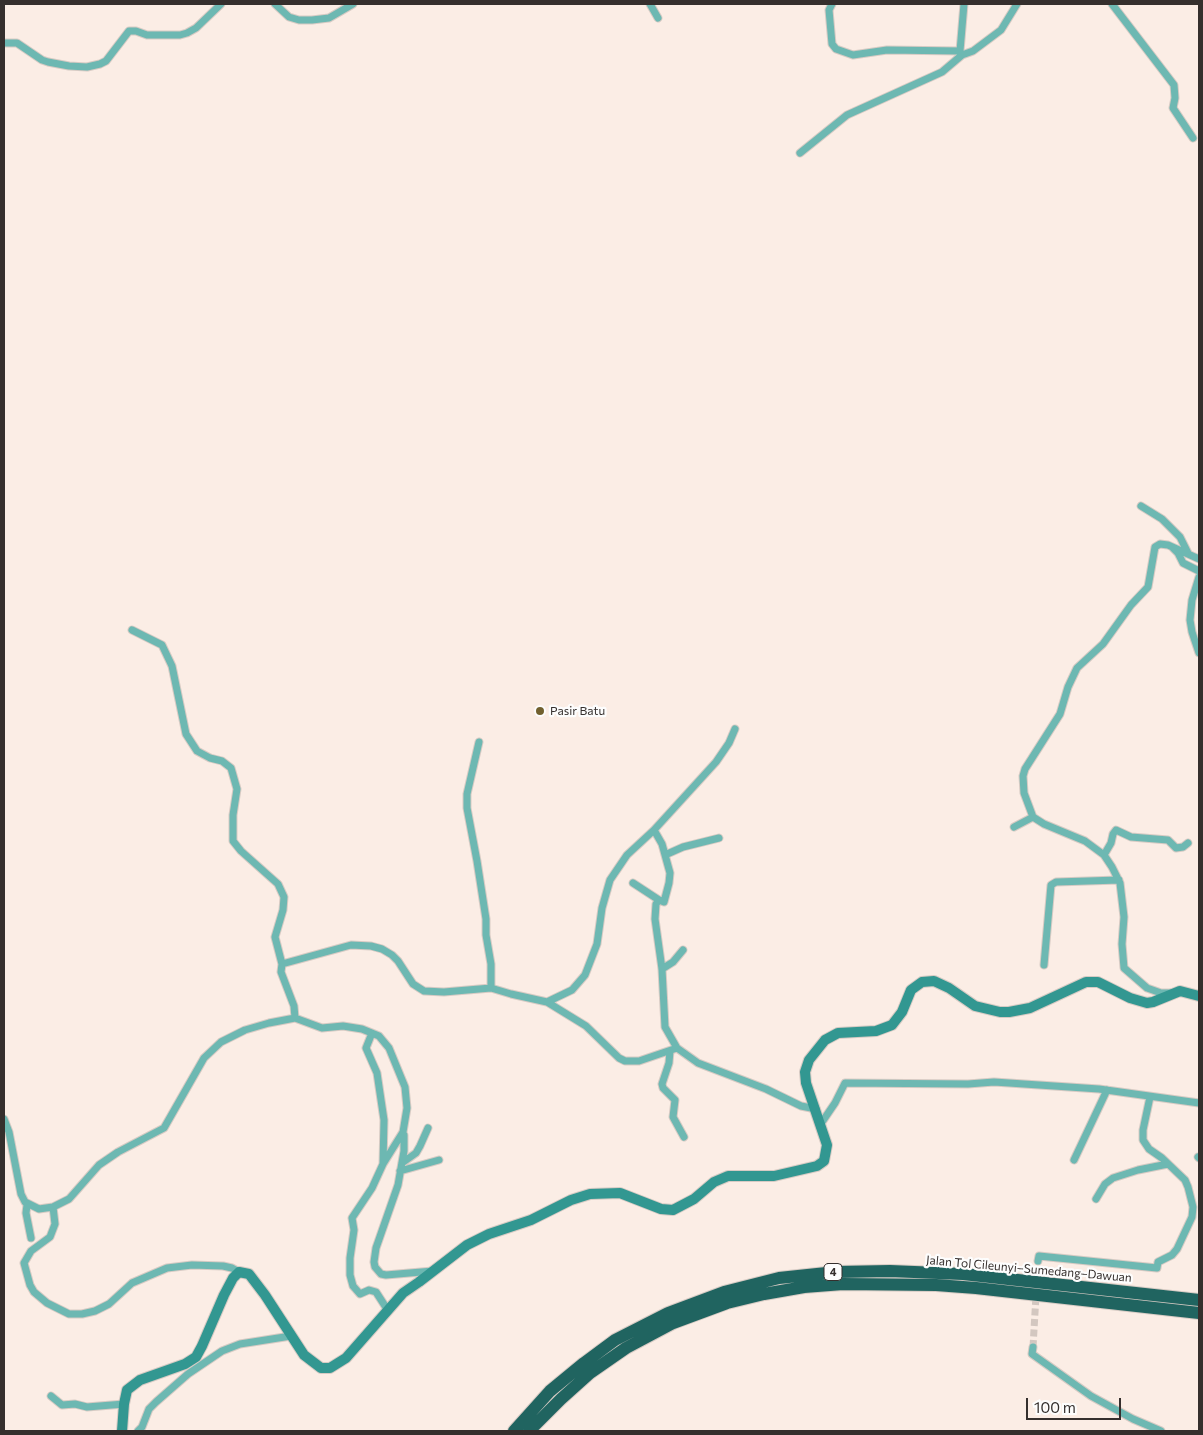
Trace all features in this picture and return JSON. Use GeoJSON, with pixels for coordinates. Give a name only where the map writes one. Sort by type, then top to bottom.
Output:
{"type":"FeatureCollection","features":[{"type":"Feature","properties":{"kind":"highway","name":"Jalan Tol Cileunyi–Sumedang–Dawuan"},"geometry":{"type":"LineString","coordinates":[[514,1431],[550,1391],[615,1340],[686,1306],[724,1292],[778,1278],[836,1272],[963,1274],[1199,1300]]}},
{"type":"Feature","properties":{"kind":"highway","name":"Jalan Tol Cileunyi–Sumedang–Dawuan"},"geometry":{"type":"LineString","coordinates":[[529,1431],[590,1373],[626,1348],[673,1323],[727,1303],[764,1294],[804,1287],[843,1284],[936,1285],[1199,1313]]}},
{"type":"Feature","properties":{"kind":"main road"},"geometry":{"type":"LineString","coordinates":[[122,1431],[127,1390],[140,1380],[186,1364],[196,1357],[224,1295],[233,1278],[239,1272],[249,1274],[304,1355],[321,1368],[330,1368],[346,1358],[403,1293],[475,1240],[531,1220],[580,1196],[600,1192],[620,1193],[661,1209],[673,1210],[694,1199],[714,1182],[728,1176],[774,1176],[817,1166],[824,1162],[827,1150],[826,1139],[806,1084],[806,1067],[814,1052],[825,1040],[838,1033],[876,1031],[892,1026],[902,1012],[911,990],[922,982],[934,981],[975,1006],[1009,1012],[1030,1008],[1086,982],[1098,982],[1130,998],[1147,1003],[1175,993],[1188,992],[1199,996]]}},
{"type":"Feature","properties":{"kind":"street"},"geometry":{"type":"LineString","coordinates":[[4,43],[17,43],[48,62],[87,67],[106,61],[129,31],[148,35],[180,35],[187,33],[196,28],[220,4]]}},
{"type":"Feature","properties":{"kind":"street"},"geometry":{"type":"LineString","coordinates":[[275,4],[289,17],[299,20],[328,18],[353,4]]}},
{"type":"Feature","properties":{"kind":"street"},"geometry":{"type":"LineString","coordinates":[[650,4],[658,18]]}},
{"type":"Feature","properties":{"kind":"street"},"geometry":{"type":"LineString","coordinates":[[832,4],[829,10],[832,44],[836,49],[853,55],[886,50],[961,53],[973,51],[989,41],[1001,30],[1016,4]]}},
{"type":"Feature","properties":{"kind":"street"},"geometry":{"type":"LineString","coordinates":[[800,153],[847,115],[942,72],[961,53],[964,4]]}},
{"type":"Feature","properties":{"kind":"street"},"geometry":{"type":"LineString","coordinates":[[1112,4],[1174,85],[1175,98],[1173,108],[1194,138]]}},
{"type":"Feature","properties":{"kind":"street"},"geometry":{"type":"LineString","coordinates":[[1141,506],[1162,519],[1180,537],[1188,554]]}},
{"type":"Feature","properties":{"kind":"street"},"geometry":{"type":"LineString","coordinates":[[1175,993],[1161,993],[1148,988],[1124,968],[1122,944],[1124,917],[1119,880],[1104,855],[1085,841],[1044,824],[1033,817],[1024,793],[1023,776],[1060,714],[1077,668],[1102,644],[1131,605],[1148,587],[1155,547],[1161,544],[1171,546],[1199,559]]}},
{"type":"Feature","properties":{"kind":"street"},"geometry":{"type":"LineString","coordinates":[[1171,546],[1178,553],[1183,563],[1199,571]]}},
{"type":"Feature","properties":{"kind":"street"},"geometry":{"type":"LineString","coordinates":[[1199,577],[1192,600],[1190,620],[1199,652]]}},
{"type":"Feature","properties":{"kind":"street"},"geometry":{"type":"LineString","coordinates":[[132,630],[162,646],[172,666],[186,734],[196,751],[210,758],[222,761],[231,768],[237,789],[233,841],[241,851],[278,884],[284,897],[283,910],[275,937],[282,964],[281,972],[292,1000],[295,1018]]}},
{"type":"Feature","properties":{"kind":"street"},"geometry":{"type":"LineString","coordinates":[[547,1002],[572,990],[585,976],[597,944],[602,908],[610,880],[627,855],[654,830],[716,762],[730,743],[734,729]]}},
{"type":"Feature","properties":{"kind":"street"},"geometry":{"type":"LineString","coordinates":[[478,742],[467,794],[467,808],[478,860],[486,919],[486,935],[490,951],[491,988]]}},
{"type":"Feature","properties":{"kind":"street"},"geometry":{"type":"LineString","coordinates":[[1014,827],[1033,817]]}},
{"type":"Feature","properties":{"kind":"street"},"geometry":{"type":"LineString","coordinates":[[633,883],[664,902],[670,883],[669,866],[654,830]]}},
{"type":"Feature","properties":{"kind":"street"},"geometry":{"type":"LineString","coordinates":[[1104,855],[1111,843],[1112,834],[1116,830],[1131,837],[1168,840],[1176,848],[1184,847],[1188,843]]}},
{"type":"Feature","properties":{"kind":"street"},"geometry":{"type":"LineString","coordinates":[[665,854],[683,847],[720,838]]}},
{"type":"Feature","properties":{"kind":"street"},"geometry":{"type":"LineString","coordinates":[[1044,965],[1050,885],[1056,882],[1119,880]]}},
{"type":"Feature","properties":{"kind":"street"},"geometry":{"type":"LineString","coordinates":[[659,900],[656,904],[655,919],[662,969],[666,1027],[673,1050],[662,1086],[675,1100],[673,1116],[684,1137]]}},
{"type":"Feature","properties":{"kind":"street"},"geometry":{"type":"LineString","coordinates":[[282,964],[351,945],[371,946],[382,949],[398,960],[413,984],[424,991],[444,992],[491,988],[547,1002],[586,1026],[624,1061],[639,1061],[673,1050],[706,1066],[766,1089],[801,1106],[816,1109]]}},
{"type":"Feature","properties":{"kind":"street"},"geometry":{"type":"LineString","coordinates":[[662,969],[673,962],[683,950]]}},
{"type":"Feature","properties":{"kind":"street"},"geometry":{"type":"LineString","coordinates":[[4,1119],[9,1132],[21,1194],[28,1205],[39,1209],[53,1207],[69,1198],[99,1165],[118,1152],[164,1128],[204,1058],[221,1042],[245,1030],[295,1018],[322,1028],[343,1026],[362,1029],[379,1036],[389,1048],[405,1087],[407,1108],[402,1163],[394,1198],[376,1248],[375,1267],[381,1274],[386,1275],[434,1271]]}},
{"type":"Feature","properties":{"kind":"street"},"geometry":{"type":"LineString","coordinates":[[372,1033],[366,1048],[376,1073],[384,1120],[383,1164]]}},
{"type":"Feature","properties":{"kind":"street"},"geometry":{"type":"LineString","coordinates":[[820,1124],[835,1103],[845,1083],[968,1084],[994,1082],[1107,1090],[1199,1102]]}},
{"type":"Feature","properties":{"kind":"street"},"geometry":{"type":"LineString","coordinates":[[1074,1160],[1107,1090]]}},
{"type":"Feature","properties":{"kind":"street"},"geometry":{"type":"LineString","coordinates":[[1038,1260],[1039,1256],[1157,1268],[1158,1262],[1172,1255],[1177,1249],[1196,1210],[1187,1183],[1149,1149],[1143,1138],[1150,1096]]}},
{"type":"Feature","properties":{"kind":"street"},"geometry":{"type":"LineString","coordinates":[[387,1309],[376,1292],[368,1290],[360,1294],[356,1291],[350,1275],[350,1258],[354,1230],[352,1218],[372,1188],[383,1164],[400,1139],[405,1124]]}},
{"type":"Feature","properties":{"kind":"street"},"geometry":{"type":"LineString","coordinates":[[402,1163],[416,1153],[428,1128]]}},
{"type":"Feature","properties":{"kind":"street"},"geometry":{"type":"LineString","coordinates":[[400,1171],[439,1160]]}},
{"type":"Feature","properties":{"kind":"street"},"geometry":{"type":"LineString","coordinates":[[1096,1199],[1106,1184],[1113,1178],[1138,1170],[1168,1164]]}},
{"type":"Feature","properties":{"kind":"street"},"geometry":{"type":"LineString","coordinates":[[28,1205],[26,1213],[31,1238]]}},
{"type":"Feature","properties":{"kind":"street"},"geometry":{"type":"LineString","coordinates":[[53,1207],[55,1224],[50,1237],[31,1251],[24,1263],[34,1292],[47,1302],[69,1314],[95,1311],[109,1304],[132,1283],[167,1268],[192,1265],[223,1266],[239,1272]]}},
{"type":"Feature","properties":{"kind":"street"},"geometry":{"type":"LineString","coordinates":[[138,1431],[142,1427],[149,1409],[156,1402],[188,1374],[222,1351],[240,1344],[291,1336]]}},
{"type":"Feature","properties":{"kind":"street"},"geometry":{"type":"LineString","coordinates":[[202,1346],[208,1353],[205,1363]]}},
{"type":"Feature","properties":{"kind":"street"},"geometry":{"type":"LineString","coordinates":[[1033,1347],[1032,1354],[1091,1396],[1133,1419],[1161,1431]]}},
{"type":"Feature","properties":{"kind":"street"},"geometry":{"type":"LineString","coordinates":[[51,1396],[62,1405],[75,1404],[87,1407],[124,1404]]}},
{"type":"Feature","properties":{"kind":"tunnel"},"geometry":{"type":"LineString","coordinates":[[1033,1347],[1038,1261]]}},
{"type":"Feature","properties":{"kind":"place","name":"Pasir Batu"},"geometry":{"type":"Point","coordinates":[540,711]}}]}
